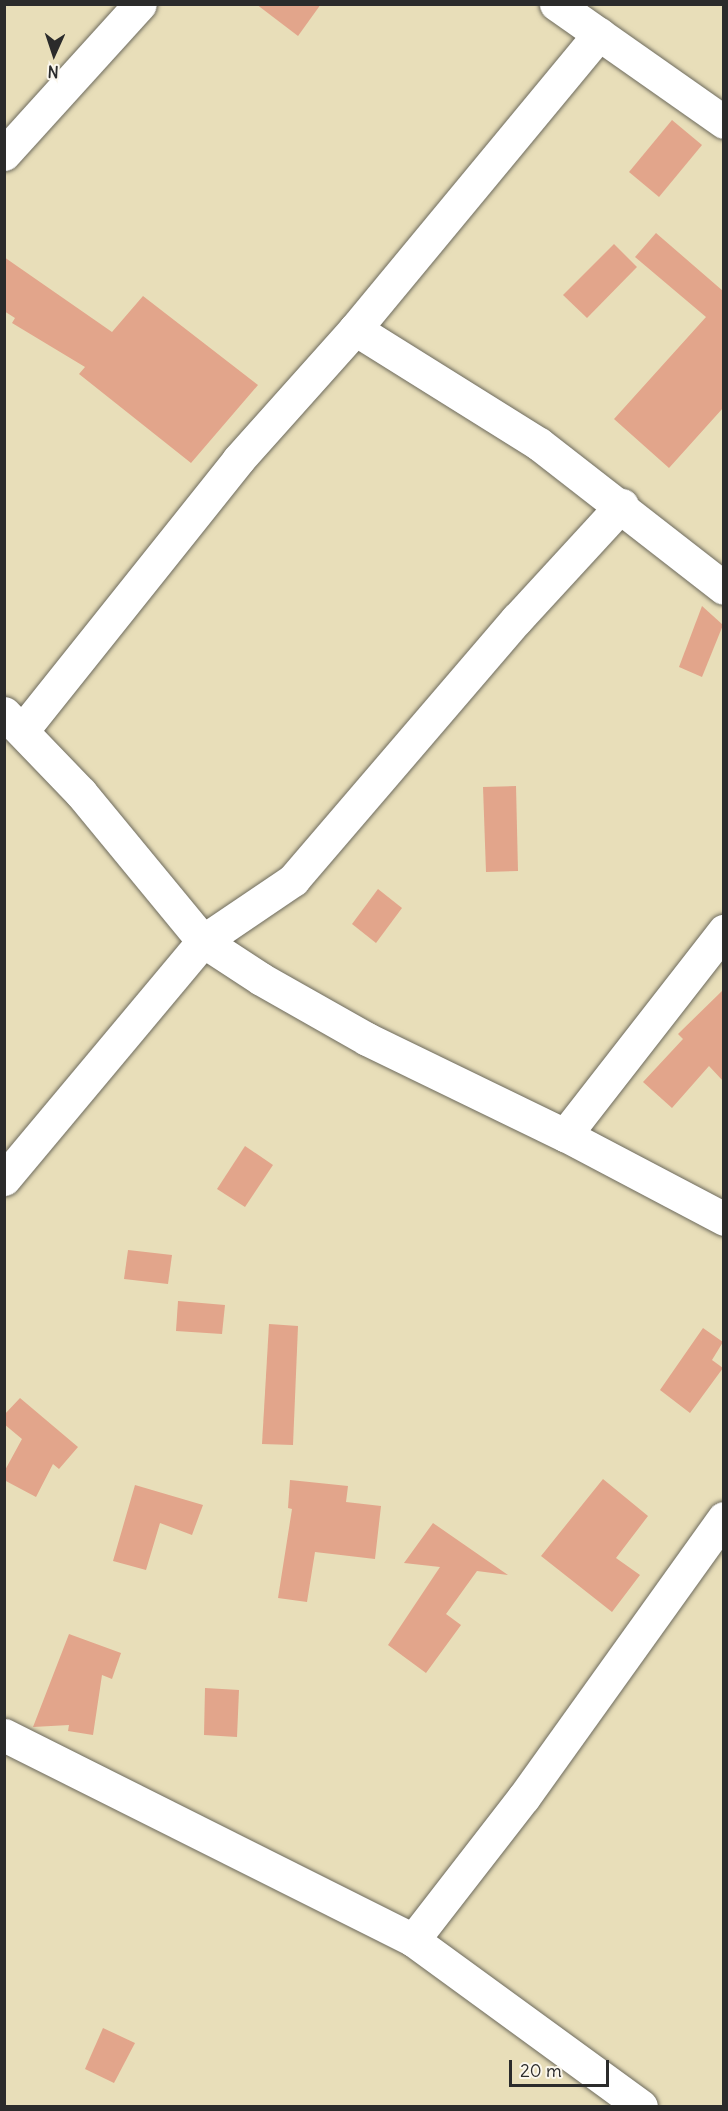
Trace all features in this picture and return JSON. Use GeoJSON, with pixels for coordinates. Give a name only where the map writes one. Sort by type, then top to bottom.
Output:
{"type":"FeatureCollection","features":[{"type":"Feature","properties":{"kind":"street"},"geometry":{"type":"LineString","coordinates":[[4,153],[140,4]]}},
{"type":"Feature","properties":{"kind":"street"},"geometry":{"type":"LineString","coordinates":[[556,4],[723,122]]}},
{"type":"Feature","properties":{"kind":"street"},"geometry":{"type":"LineString","coordinates":[[599,34],[355,329],[238,460],[13,722],[81,793],[203,941],[261,980],[367,1039],[565,1135],[723,1219]]}},
{"type":"Feature","properties":{"kind":"street"},"geometry":{"type":"LineString","coordinates":[[355,329],[504,420],[622,505],[723,588]]}},
{"type":"Feature","properties":{"kind":"street"},"geometry":{"type":"LineString","coordinates":[[4,1179],[203,941],[293,880],[517,619],[622,505]]}},
{"type":"Feature","properties":{"kind":"street"},"geometry":{"type":"LineString","coordinates":[[565,1135],[723,932]]}},
{"type":"Feature","properties":{"kind":"street"},"geometry":{"type":"LineString","coordinates":[[413,1940],[524,1797],[723,1518]]}},
{"type":"Feature","properties":{"kind":"street"},"geometry":{"type":"LineString","coordinates":[[4,1735],[413,1940],[641,2106]]}},
{"type":"Feature","properties":{"kind":"building"},"geometry":{"type":"Polygon","coordinates":[[[256,4],[321,4],[298,36],[256,4]]]}},
{"type":"Feature","properties":{"kind":"building"},"geometry":{"type":"Polygon","coordinates":[[[672,120],[702,145],[659,197],[629,172],[672,120]]]}},
{"type":"Feature","properties":{"kind":"building"},"geometry":{"type":"Polygon","coordinates":[[[656,233],[723,291],[723,408],[669,468],[614,419],[706,317],[635,257],[656,233]]]}},
{"type":"Feature","properties":{"kind":"building"},"geometry":{"type":"Polygon","coordinates":[[[614,244],[637,267],[587,318],[563,295],[614,244]]]}},
{"type":"Feature","properties":{"kind":"building"},"geometry":{"type":"Polygon","coordinates":[[[4,257],[112,332],[143,296],[258,385],[191,463],[79,374],[85,367],[12,323],[15,318],[4,311],[4,257]]]}},
{"type":"Feature","properties":{"kind":"building"},"geometry":{"type":"Polygon","coordinates":[[[702,606],[723,625],[702,677],[679,667],[702,606]]]}},
{"type":"Feature","properties":{"kind":"building"},"geometry":{"type":"Polygon","coordinates":[[[516,786],[518,871],[486,872],[483,787],[516,786]]]}},
{"type":"Feature","properties":{"kind":"building"},"geometry":{"type":"Polygon","coordinates":[[[378,889],[402,908],[376,943],[352,924],[378,889]]]}},
{"type":"Feature","properties":{"kind":"building"},"geometry":{"type":"Polygon","coordinates":[[[723,990],[723,1081],[709,1066],[672,1108],[643,1082],[683,1039],[678,1034],[723,990]]]}},
{"type":"Feature","properties":{"kind":"building"},"geometry":{"type":"Polygon","coordinates":[[[245,1146],[273,1165],[245,1207],[217,1189],[245,1146]]]}},
{"type":"Feature","properties":{"kind":"building"},"geometry":{"type":"Polygon","coordinates":[[[128,1250],[172,1255],[168,1284],[124,1279],[128,1250]]]}},
{"type":"Feature","properties":{"kind":"building"},"geometry":{"type":"Polygon","coordinates":[[[178,1301],[225,1305],[222,1334],[176,1331],[178,1301]]]}},
{"type":"Feature","properties":{"kind":"building"},"geometry":{"type":"Polygon","coordinates":[[[269,1324],[298,1326],[293,1445],[262,1444],[269,1324]]]}},
{"type":"Feature","properties":{"kind":"building"},"geometry":{"type":"Polygon","coordinates":[[[703,1328],[723,1342],[712,1360],[723,1368],[690,1413],[660,1390],[703,1328]]]}},
{"type":"Feature","properties":{"kind":"building"},"geometry":{"type":"Polygon","coordinates":[[[20,1398],[78,1447],[59,1469],[53,1464],[36,1497],[4,1480],[4,1472],[22,1439],[4,1424],[4,1415],[20,1398]]]}},
{"type":"Feature","properties":{"kind":"building"},"geometry":{"type":"Polygon","coordinates":[[[603,1479],[648,1516],[616,1558],[640,1575],[612,1612],[541,1556],[603,1479]]]}},
{"type":"Feature","properties":{"kind":"building"},"geometry":{"type":"Polygon","coordinates":[[[290,1480],[348,1486],[346,1502],[381,1506],[375,1559],[315,1552],[307,1602],[278,1598],[292,1509],[288,1508],[290,1480]]]}},
{"type":"Feature","properties":{"kind":"building"},"geometry":{"type":"Polygon","coordinates":[[[135,1485],[203,1505],[192,1535],[160,1523],[146,1570],[113,1561],[135,1485]]]}},
{"type":"Feature","properties":{"kind":"building"},"geometry":{"type":"Polygon","coordinates":[[[433,1523],[508,1575],[477,1571],[446,1614],[461,1625],[426,1673],[388,1645],[440,1567],[404,1563],[433,1523]]]}},
{"type":"Feature","properties":{"kind":"building"},"geometry":{"type":"Polygon","coordinates":[[[69,1634],[121,1653],[112,1679],[102,1675],[93,1735],[68,1731],[69,1725],[33,1727],[69,1634]]]}},
{"type":"Feature","properties":{"kind":"building"},"geometry":{"type":"Polygon","coordinates":[[[205,1688],[239,1690],[237,1737],[204,1735],[205,1688]]]}},
{"type":"Feature","properties":{"kind":"building"},"geometry":{"type":"Polygon","coordinates":[[[103,2028],[135,2043],[114,2083],[85,2069],[103,2028]]]}}]}
